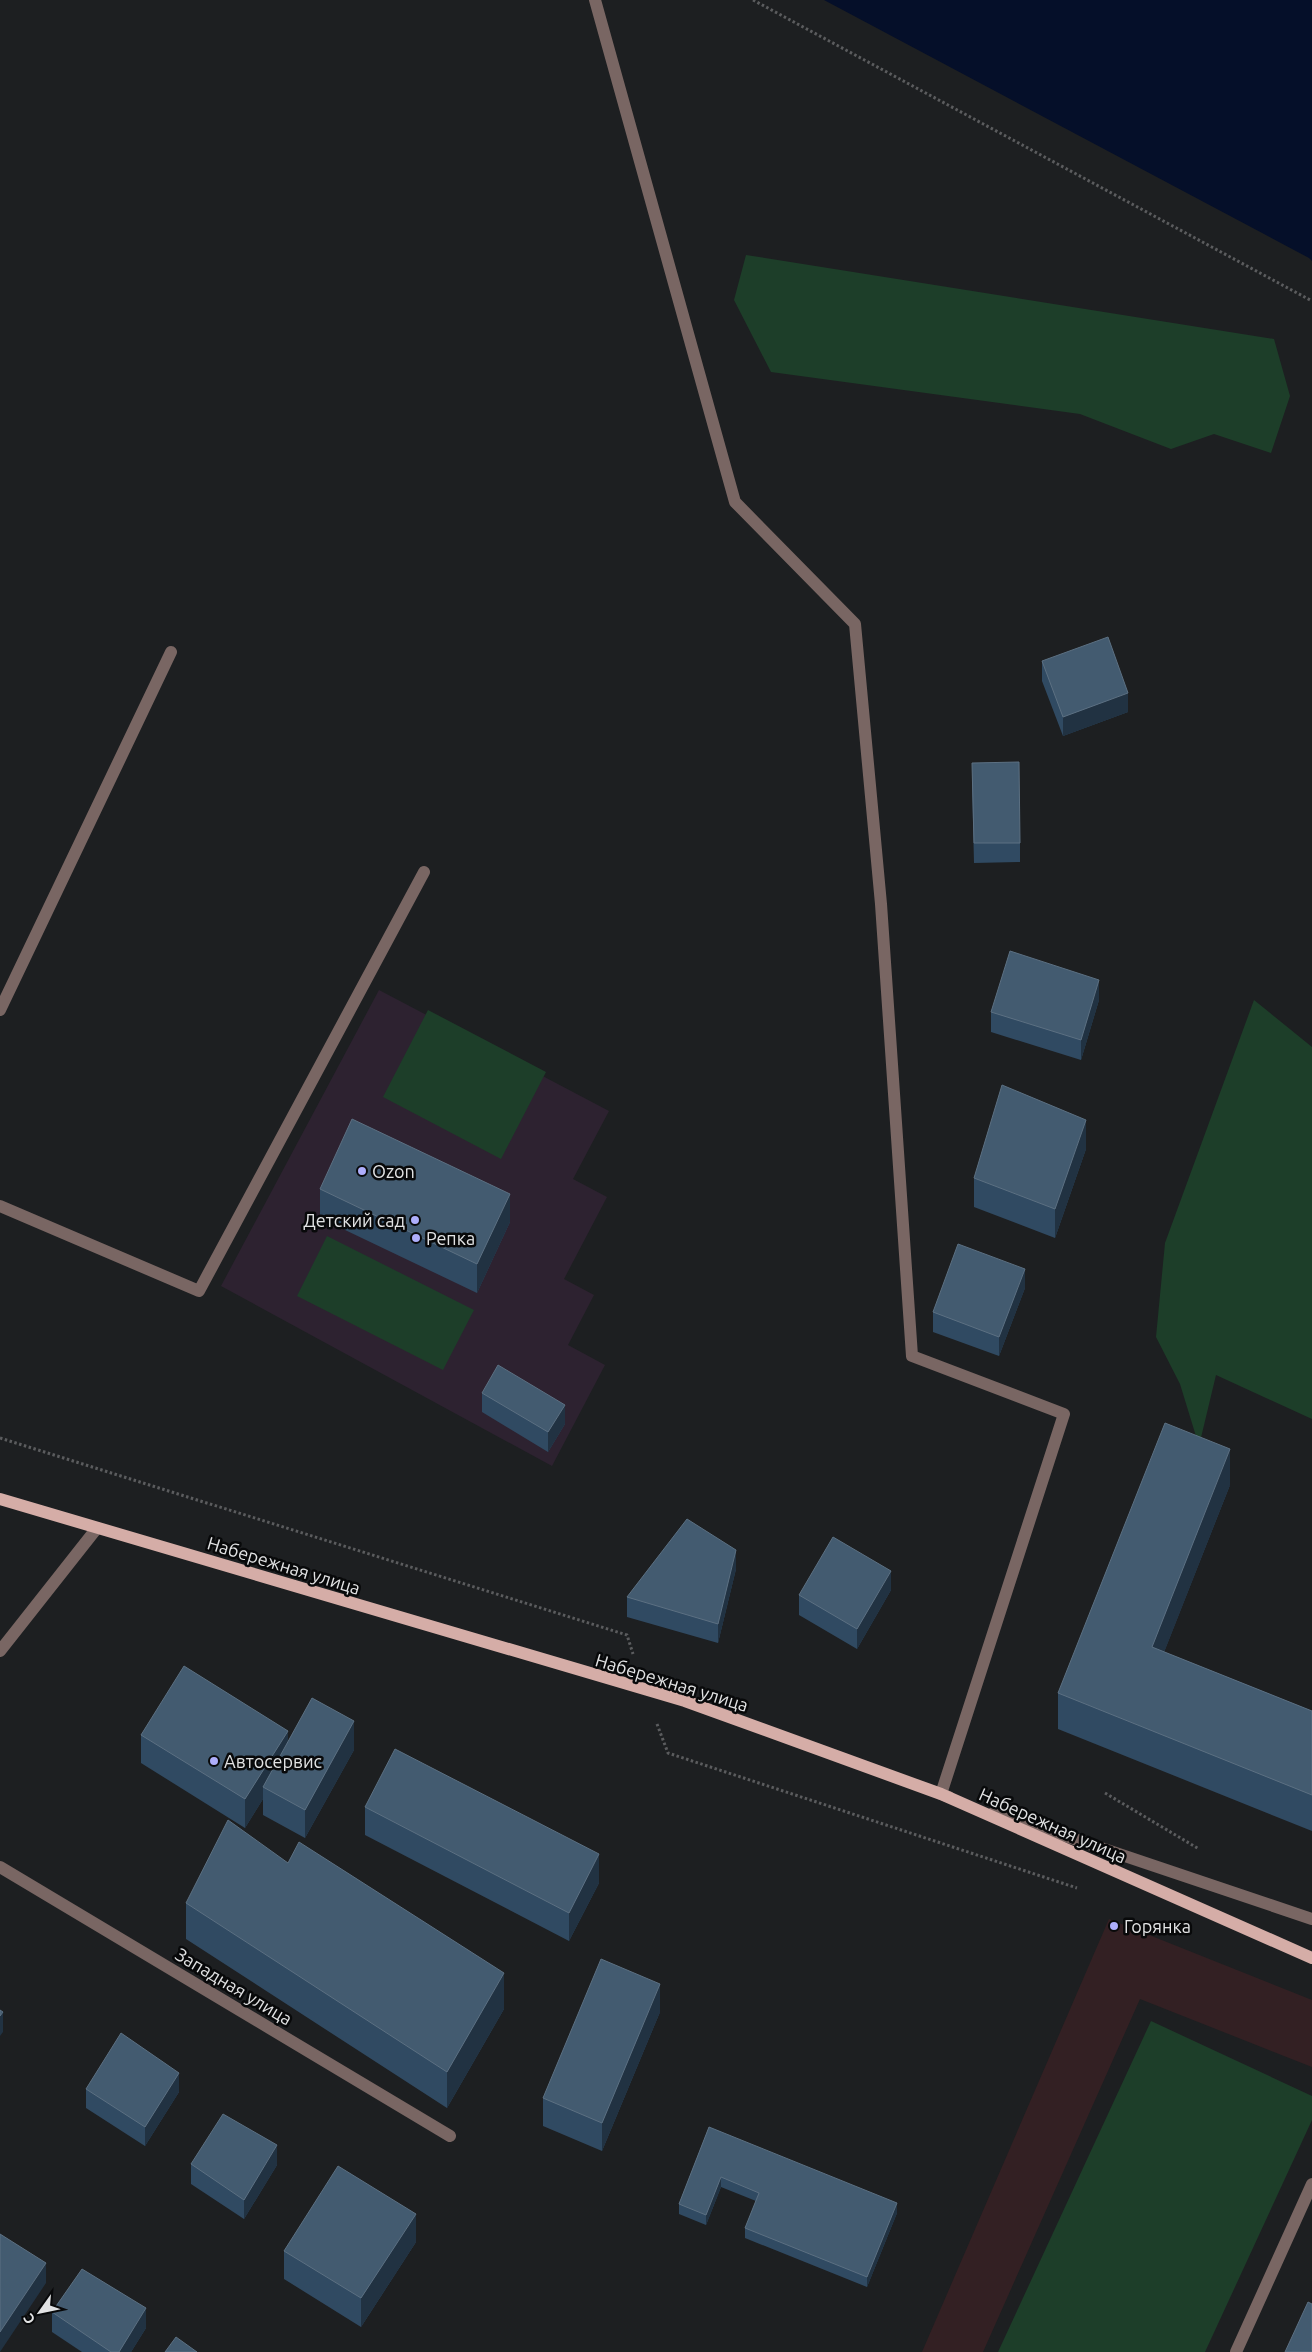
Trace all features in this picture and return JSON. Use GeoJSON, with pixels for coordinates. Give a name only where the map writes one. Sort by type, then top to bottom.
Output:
{"type":"FeatureCollection","features":[{"type":"Feature","properties":{"kind":"main road","name":"Набережная улица"},"geometry":{"type":"LineString","coordinates":[[0,1499],[685,1701],[941,1794],[1312,1958]]}},
{"type":"Feature","properties":{"kind":"street"},"geometry":{"type":"LineString","coordinates":[[595,0],[735,502],[856,624],[881,904],[912,1356],[1064,1414],[941,1794],[1312,1919]]}},
{"type":"Feature","properties":{"kind":"street"},"geometry":{"type":"LineString","coordinates":[[0,1010],[171,652]]}},
{"type":"Feature","properties":{"kind":"street"},"geometry":{"type":"LineString","coordinates":[[0,1206],[199,1291],[424,872]]}},
{"type":"Feature","properties":{"kind":"street"},"geometry":{"type":"LineString","coordinates":[[0,1651],[97,1528]]}},
{"type":"Feature","properties":{"kind":"street","name":"Западная улица"},"geometry":{"type":"LineString","coordinates":[[0,1867],[450,2136]]}},
{"type":"Feature","properties":{"kind":"street"},"geometry":{"type":"LineString","coordinates":[[1236,2352],[1312,2184]]}},
{"type":"Feature","properties":{"kind":"path"},"geometry":{"type":"LineString","coordinates":[[753,0],[1312,301]]}},
{"type":"Feature","properties":{"kind":"path"},"geometry":{"type":"LineString","coordinates":[[0,1438],[627,1635],[644,1690],[668,1753],[1086,1892]]}},
{"type":"Feature","properties":{"kind":"shaded area","name":"Репка"},"geometry":{"type":"Polygon","coordinates":[[[379,990],[609,1111],[573,1179],[607,1197],[564,1279],[594,1295],[568,1345],[605,1365],[552,1466],[221,1286],[379,990]]]}},
{"type":"Feature","properties":{"kind":"shaded area"},"geometry":{"type":"Polygon","coordinates":[[[1109,1919],[1312,2000],[1312,2067],[1140,1999],[983,2352],[922,2352],[1109,1919]]]}},
{"type":"Feature","properties":{"kind":"green space"},"geometry":{"type":"Polygon","coordinates":[[[746,255],[1274,339],[1290,396],[1271,453],[1214,434],[1171,449],[1080,414],[771,372],[734,300],[746,255]]]}},
{"type":"Feature","properties":{"kind":"green space"},"geometry":{"type":"Polygon","coordinates":[[[1254,1000],[1312,1047],[1312,1419],[1216,1375],[1199,1446],[1180,1384],[1156,1337],[1165,1243],[1254,1000]]]}},
{"type":"Feature","properties":{"kind":"green space"},"geometry":{"type":"Polygon","coordinates":[[[428,1010],[546,1072],[501,1159],[383,1097],[428,1010]]]}},
{"type":"Feature","properties":{"kind":"green space"},"geometry":{"type":"Polygon","coordinates":[[[327,1236],[474,1310],[443,1370],[297,1296],[327,1236]]]}},
{"type":"Feature","properties":{"kind":"green space"},"geometry":{"type":"Polygon","coordinates":[[[1151,2021],[1312,2096],[1312,2120],[1205,2352],[998,2352],[1151,2021]]]}},
{"type":"Feature","properties":{"kind":"water"},"geometry":{"type":"Polygon","coordinates":[[[824,0],[1312,0],[1312,261],[1309,258],[824,0]]]}},
{"type":"Feature","properties":{"kind":"building"},"geometry":{"type":"Polygon","coordinates":[[[1108,637],[1128,693],[1063,717],[1042,661],[1108,637]]]}},
{"type":"Feature","properties":{"kind":"building"},"geometry":{"type":"Polygon","coordinates":[[[1019,762],[1020,843],[974,843],[972,763],[1019,762]]]}},
{"type":"Feature","properties":{"kind":"building"},"geometry":{"type":"Polygon","coordinates":[[[1010,951],[1099,980],[1081,1040],[991,1012],[1010,951]]]}},
{"type":"Feature","properties":{"kind":"building"},"geometry":{"type":"Polygon","coordinates":[[[1002,1085],[1086,1120],[1055,1209],[974,1178],[1002,1085]]]}},
{"type":"Feature","properties":{"kind":"building","name":"Детский сад"},"geometry":{"type":"Polygon","coordinates":[[[352,1119],[510,1194],[477,1264],[320,1189],[352,1119]]]}},
{"type":"Feature","properties":{"kind":"building"},"geometry":{"type":"Polygon","coordinates":[[[958,1244],[1025,1269],[999,1337],[933,1312],[958,1244]]]}},
{"type":"Feature","properties":{"kind":"building"},"geometry":{"type":"Polygon","coordinates":[[[498,1365],[565,1405],[548,1432],[482,1393],[498,1365]]]}},
{"type":"Feature","properties":{"kind":"building"},"geometry":{"type":"Polygon","coordinates":[[[1165,1423],[1230,1449],[1152,1647],[1312,1711],[1312,1795],[1058,1693],[1165,1423]]]}},
{"type":"Feature","properties":{"kind":"building"},"geometry":{"type":"Polygon","coordinates":[[[687,1519],[736,1550],[718,1624],[627,1597],[687,1519]]]}},
{"type":"Feature","properties":{"kind":"building"},"geometry":{"type":"Polygon","coordinates":[[[833,1537],[891,1571],[857,1629],[799,1595],[833,1537]]]}},
{"type":"Feature","properties":{"kind":"building","name":"Автосервис"},"geometry":{"type":"Polygon","coordinates":[[[184,1666],[288,1731],[245,1799],[141,1735],[184,1666]]]}},
{"type":"Feature","properties":{"kind":"building"},"geometry":{"type":"Polygon","coordinates":[[[312,1698],[354,1721],[305,1810],[263,1787],[312,1698]]]}},
{"type":"Feature","properties":{"kind":"building"},"geometry":{"type":"Polygon","coordinates":[[[395,1749],[599,1854],[569,1913],[365,1807],[395,1749]]]}},
{"type":"Feature","properties":{"kind":"building"},"geometry":{"type":"Polygon","coordinates":[[[228,1820],[288,1863],[299,1842],[504,1973],[447,2072],[186,1903],[228,1820]]]}},
{"type":"Feature","properties":{"kind":"building"},"geometry":{"type":"Polygon","coordinates":[[[601,1959],[660,1984],[602,2123],[543,2098],[601,1959]]]}},
{"type":"Feature","properties":{"kind":"building"},"geometry":{"type":"Polygon","coordinates":[[[121,2033],[179,2073],[145,2127],[86,2089],[121,2033]]]}},
{"type":"Feature","properties":{"kind":"building"},"geometry":{"type":"Polygon","coordinates":[[[223,2114],[277,2145],[244,2200],[191,2164],[223,2114]]]}},
{"type":"Feature","properties":{"kind":"building"},"geometry":{"type":"Polygon","coordinates":[[[709,2127],[897,2203],[867,2277],[745,2228],[759,2193],[721,2177],[706,2215],[679,2204],[709,2127]]]}},
{"type":"Feature","properties":{"kind":"building"},"geometry":{"type":"Polygon","coordinates":[[[338,2166],[416,2214],[361,2298],[284,2251],[338,2166]]]}},
{"type":"Feature","properties":{"kind":"building"},"geometry":{"type":"Polygon","coordinates":[[[0,2234],[46,2263],[0,2332],[0,2234]]]}},
{"type":"Feature","properties":{"kind":"building"},"geometry":{"type":"Polygon","coordinates":[[[82,2269],[146,2308],[119,2352],[111,2352],[52,2312],[82,2269]]]}},
{"type":"Feature","properties":{"kind":"building"},"geometry":{"type":"Polygon","coordinates":[[[1308,2302],[1312,2304],[1312,2352],[1285,2352],[1308,2302]]]}},
{"type":"Feature","properties":{"kind":"building"},"geometry":{"type":"Polygon","coordinates":[[[176,2337],[197,2352],[165,2352],[176,2337]]]}},
{"type":"Feature","properties":{"kind":"place","name":"Ozon"},"geometry":{"type":"Point","coordinates":[362,1171]}},
{"type":"Feature","properties":{"kind":"place","name":"Детский сад"},"geometry":{"type":"Point","coordinates":[415,1220]}},
{"type":"Feature","properties":{"kind":"place","name":"Репка"},"geometry":{"type":"Point","coordinates":[416,1238]}},
{"type":"Feature","properties":{"kind":"place","name":"Автосервис"},"geometry":{"type":"Point","coordinates":[214,1761]}},
{"type":"Feature","properties":{"kind":"place","name":"Горянка"},"geometry":{"type":"Point","coordinates":[1114,1926]}}]}
